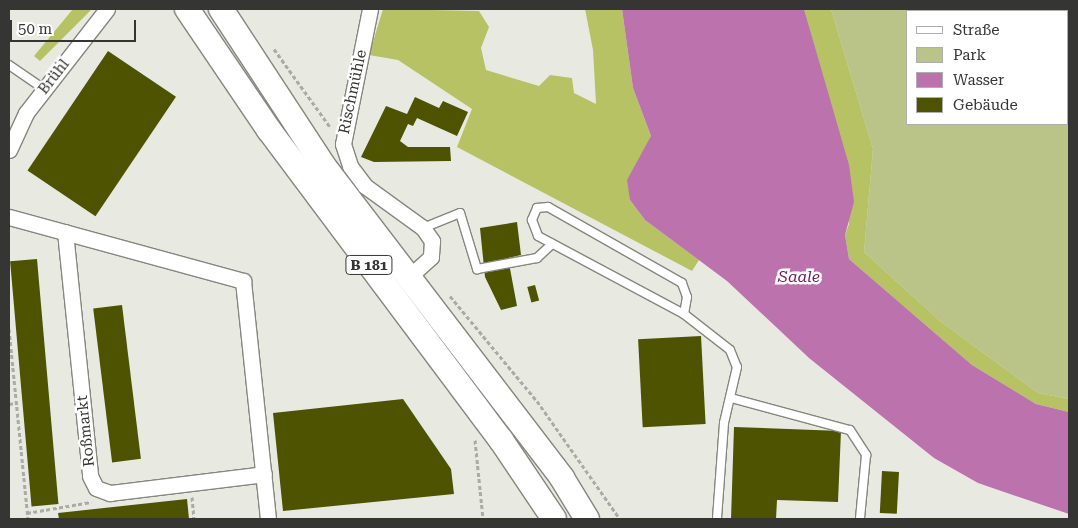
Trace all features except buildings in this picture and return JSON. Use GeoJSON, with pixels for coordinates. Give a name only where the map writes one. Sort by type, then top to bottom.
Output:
{"type":"FeatureCollection","features":[{"type":"Feature","properties":{"kind":"main road","name":"B 181"},"geometry":{"type":"LineString","coordinates":[[187,9],[275,138],[501,440],[554,519]]}},
{"type":"Feature","properties":{"kind":"main road","name":"B 181"},"geometry":{"type":"LineString","coordinates":[[221,9],[323,165],[416,271],[562,478],[587,519]]}},
{"type":"Feature","properties":{"kind":"street","name":"Brühl"},"geometry":{"type":"LineString","coordinates":[[9,150],[44,89],[107,9]]}},
{"type":"Feature","properties":{"kind":"street","name":"Rischmühle"},"geometry":{"type":"LineString","coordinates":[[370,9],[343,144],[350,166],[364,186],[423,228]]}},
{"type":"Feature","properties":{"kind":"street"},"geometry":{"type":"LineString","coordinates":[[9,216],[243,281],[268,519]]}},
{"type":"Feature","properties":{"kind":"street"},"geometry":{"type":"LineString","coordinates":[[416,271],[432,250],[423,228]]}},
{"type":"Feature","properties":{"kind":"street","name":"Roßmarkt"},"geometry":{"type":"LineString","coordinates":[[65,232],[90,476],[103,492]]}},
{"type":"Feature","properties":{"kind":"street"},"geometry":{"type":"LineString","coordinates":[[103,492],[264,474]]}},
{"type":"Feature","properties":{"kind":"lane"},"geometry":{"type":"LineString","coordinates":[[9,65],[44,89]]}},
{"type":"Feature","properties":{"kind":"lane"},"geometry":{"type":"LineString","coordinates":[[684,314],[686,297],[682,283],[543,206],[535,214],[533,228],[552,244],[684,314],[730,350],[737,368],[732,398],[724,423],[717,519]]}},
{"type":"Feature","properties":{"kind":"lane"},"geometry":{"type":"LineString","coordinates":[[423,228],[460,213],[477,269],[536,258],[552,244]]}},
{"type":"Feature","properties":{"kind":"lane"},"geometry":{"type":"LineString","coordinates":[[732,398],[850,430],[861,441],[866,456],[860,519]]}},
{"type":"Feature","properties":{"kind":"path"},"geometry":{"type":"LineString","coordinates":[[267,40],[343,144]]}},
{"type":"Feature","properties":{"kind":"path"},"geometry":{"type":"LineString","coordinates":[[416,271],[537,401],[620,519]]}},
{"type":"Feature","properties":{"kind":"path"},"geometry":{"type":"LineString","coordinates":[[9,329],[28,519]]}},
{"type":"Feature","properties":{"kind":"path"},"geometry":{"type":"LineString","coordinates":[[9,404],[16,403]]}},
{"type":"Feature","properties":{"kind":"path"},"geometry":{"type":"LineString","coordinates":[[190,483],[194,519]]}},
{"type":"Feature","properties":{"kind":"path"},"geometry":{"type":"LineString","coordinates":[[27,513],[89,503],[103,492]]}},
{"type":"Feature","properties":{"kind":"green space"},"geometry":{"type":"Polygon","coordinates":[[[73,9],[92,9],[40,61],[34,56],[73,9]]]}},
{"type":"Feature","properties":{"kind":"green space"},"geometry":{"type":"Polygon","coordinates":[[[383,9],[479,11],[489,27],[481,48],[486,70],[539,86],[550,75],[572,78],[574,93],[596,104],[593,50],[585,9],[622,9],[633,88],[651,136],[630,200],[645,220],[699,260],[692,271],[457,147],[472,109],[398,60],[369,55],[383,9]]]}},
{"type":"Feature","properties":{"kind":"green space"},"geometry":{"type":"Polygon","coordinates":[[[804,9],[831,9],[873,149],[864,252],[940,321],[1038,393],[1069,399],[1069,412],[1036,404],[972,365],[849,259],[845,235],[849,224],[825,84],[804,9]]]}},
{"type":"Feature","properties":{"kind":"green space"},"geometry":{"type":"Polygon","coordinates":[[[831,9],[1069,9],[1069,399],[1038,393],[940,321],[864,252],[873,149],[831,9]]]}},
{"type":"Feature","properties":{"kind":"water","name":"Saale"},"geometry":{"type":"Polygon","coordinates":[[[622,9],[804,9],[849,165],[854,202],[845,235],[849,259],[972,365],[1036,404],[1069,412],[1069,514],[978,483],[934,458],[809,358],[727,281],[645,220],[630,200],[627,180],[651,136],[633,88],[622,9]]]}}]}
